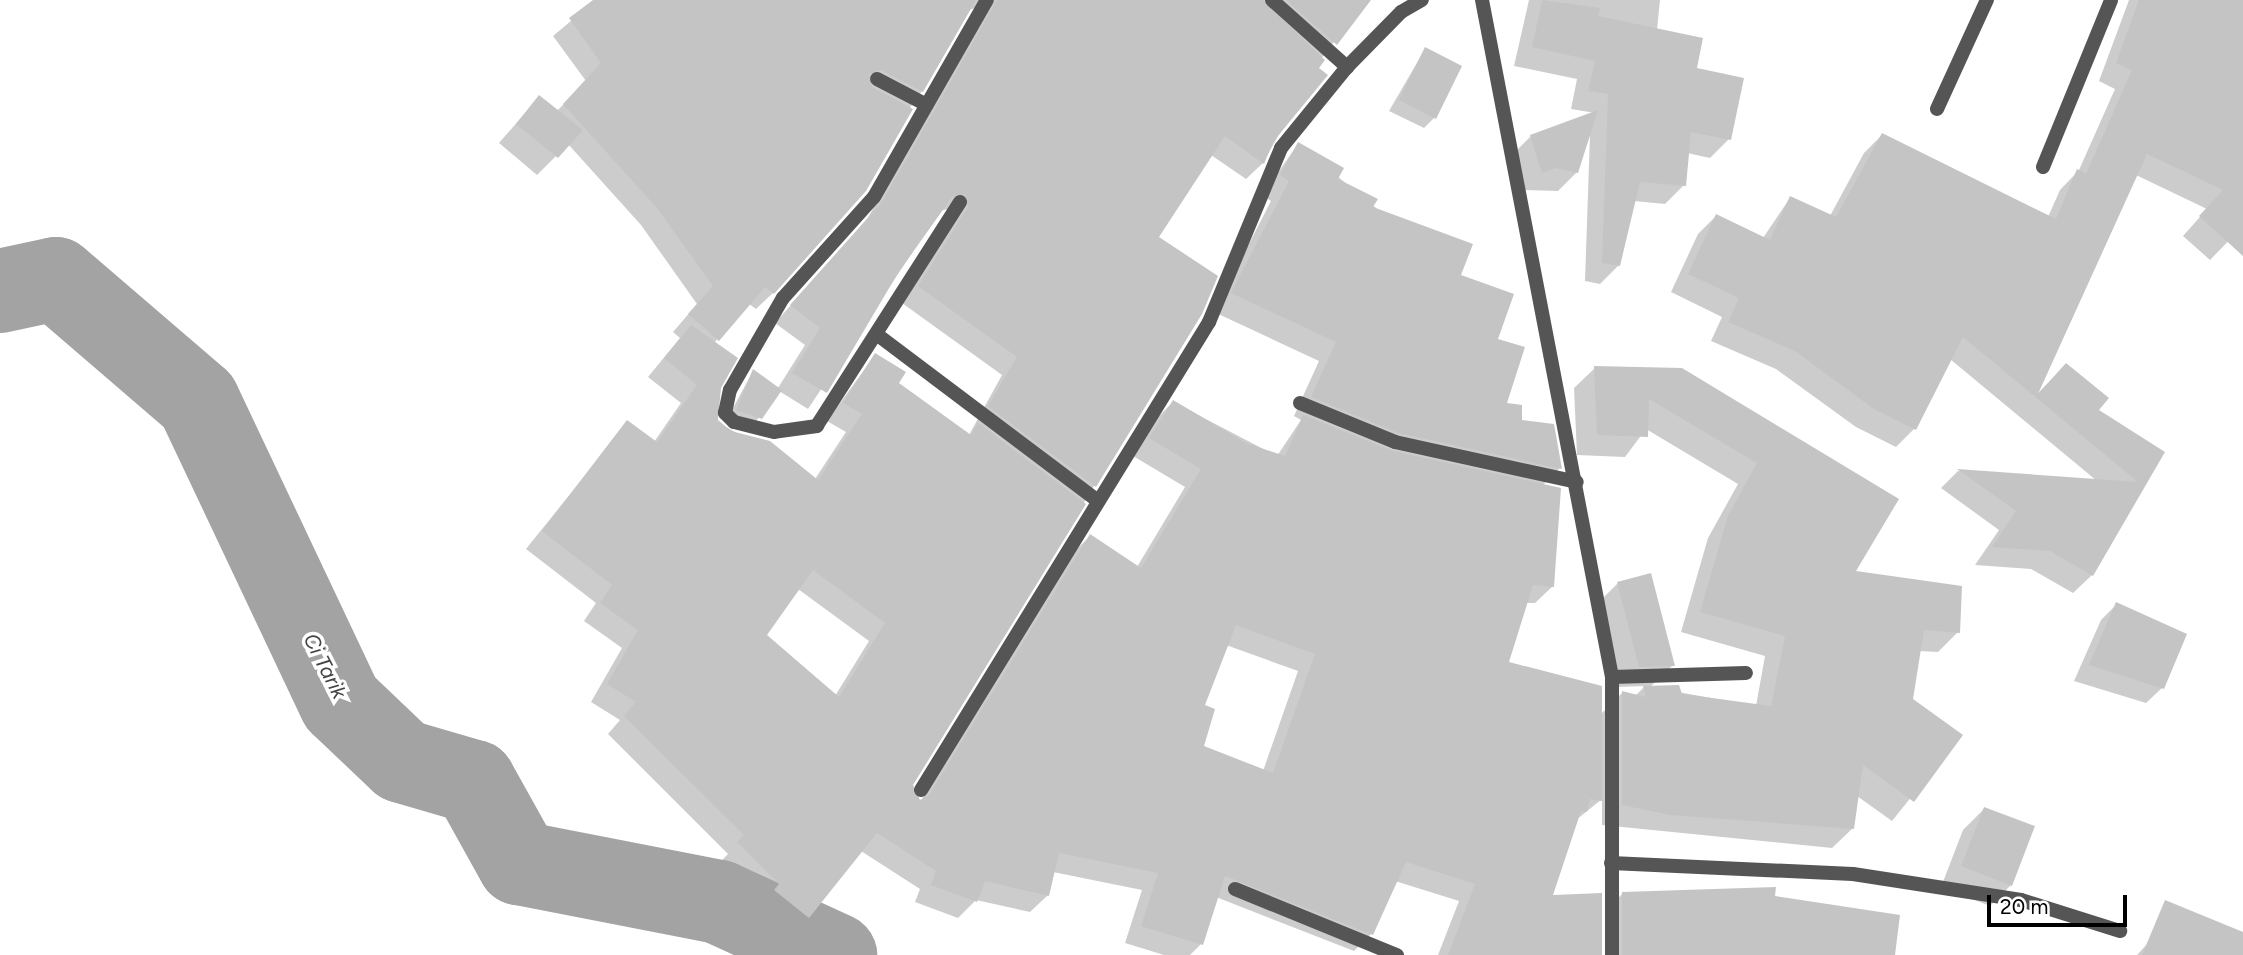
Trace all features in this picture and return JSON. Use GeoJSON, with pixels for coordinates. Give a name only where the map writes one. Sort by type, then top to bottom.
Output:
{"type":"FeatureCollection","features":[{"type":"Feature","properties":{"kind":"street"},"geometry":{"type":"LineString","coordinates":[[960,202],[879,336],[817,426],[774,432],[734,422],[725,412],[730,390],[783,298],[874,197],[987,0]]}},
{"type":"Feature","properties":{"kind":"street"},"geometry":{"type":"LineString","coordinates":[[1272,0],[1347,67]]}},
{"type":"Feature","properties":{"kind":"street"},"geometry":{"type":"LineString","coordinates":[[921,790],[1209,322],[1281,148],[1347,67],[1401,12],[1422,0]]}},
{"type":"Feature","properties":{"kind":"street"},"geometry":{"type":"LineString","coordinates":[[1482,0],[1577,482],[1612,677],[1612,955]]}},
{"type":"Feature","properties":{"kind":"street"},"geometry":{"type":"LineString","coordinates":[[1937,109],[1987,0]]}},
{"type":"Feature","properties":{"kind":"street"},"geometry":{"type":"LineString","coordinates":[[2043,167],[2110,0]]}},
{"type":"Feature","properties":{"kind":"street"},"geometry":{"type":"LineString","coordinates":[[877,79],[927,105]]}},
{"type":"Feature","properties":{"kind":"street"},"geometry":{"type":"LineString","coordinates":[[879,336],[1098,501]]}},
{"type":"Feature","properties":{"kind":"street"},"geometry":{"type":"LineString","coordinates":[[1300,404],[1420,449],[1577,482]]}},
{"type":"Feature","properties":{"kind":"street"},"geometry":{"type":"LineString","coordinates":[[1612,677],[1746,673]]}},
{"type":"Feature","properties":{"kind":"street"},"geometry":{"type":"LineString","coordinates":[[1611,863],[1866,876],[2021,900],[2120,931]]}},
{"type":"Feature","properties":{"kind":"street"},"geometry":{"type":"LineString","coordinates":[[1235,889],[1397,955]]}},
{"type":"Feature","properties":{"kind":"building"},"geometry":{"type":"Polygon","coordinates":[[[593,0],[976,0],[923,92],[881,70],[869,74],[872,87],[913,109],[866,191],[774,294],[765,287],[719,341],[688,314],[713,286],[657,208],[563,104],[601,63],[569,18],[593,0]]]}},
{"type":"Feature","properties":{"kind":"building"},"geometry":{"type":"Polygon","coordinates":[[[997,0],[1263,0],[1325,60],[1319,68],[1328,75],[1273,142],[1264,164],[1225,136],[1159,237],[1218,276],[1202,314],[1096,487],[988,406],[1017,357],[918,286],[968,207],[965,194],[952,197],[898,273],[827,393],[792,373],[820,328],[790,305],[882,202],[997,0]]]}},
{"type":"Feature","properties":{"kind":"building"},"geometry":{"type":"Polygon","coordinates":[[[1286,0],[1371,0],[1337,45],[1286,0]]]}},
{"type":"Feature","properties":{"kind":"building"},"geometry":{"type":"Polygon","coordinates":[[[1542,0],[1600,8],[1598,16],[1703,38],[1697,68],[1744,78],[1731,140],[1691,132],[1686,186],[1640,182],[1620,266],[1602,263],[1608,94],[1588,91],[1595,61],[1532,47],[1542,0]]]}},
{"type":"Feature","properties":{"kind":"building"},"geometry":{"type":"Polygon","coordinates":[[[2139,0],[2243,0],[2243,256],[2199,216],[2223,190],[2147,154],[2038,394],[2066,363],[2109,398],[2099,410],[2165,452],[2093,576],[2050,551],[1992,547],[2016,511],[1957,469],[2138,482],[1963,337],[1916,430],[1874,409],[1795,351],[1728,322],[1739,298],[1688,274],[1716,214],[1770,240],[1790,196],[1836,217],[1882,133],[2056,219],[2077,169],[2086,174],[2132,70],[2116,63],[2139,0]]]}},
{"type":"Feature","properties":{"kind":"building"},"geometry":{"type":"Polygon","coordinates":[[[1425,47],[1462,66],[1436,119],[1399,100],[1425,47]]]}},
{"type":"Feature","properties":{"kind":"building"},"geometry":{"type":"Polygon","coordinates":[[[539,95],[583,130],[558,158],[516,124],[539,95]]]}},
{"type":"Feature","properties":{"kind":"building"},"geometry":{"type":"Polygon","coordinates":[[[1598,110],[1578,173],[1556,168],[1542,173],[1530,135],[1598,110]]]}},
{"type":"Feature","properties":{"kind":"building"},"geometry":{"type":"Polygon","coordinates":[[[1298,142],[1344,168],[1338,179],[1378,199],[1373,207],[1473,244],[1461,275],[1514,294],[1498,339],[1525,347],[1507,403],[1522,405],[1522,420],[1554,424],[1562,469],[1398,433],[1311,397],[1336,342],[1231,293],[1289,181],[1280,175],[1298,142]]]}},
{"type":"Feature","properties":{"kind":"building"},"geometry":{"type":"Polygon","coordinates":[[[691,325],[738,358],[721,388],[718,420],[731,431],[770,441],[818,480],[862,414],[843,403],[875,353],[906,372],[899,383],[971,435],[978,423],[1086,504],[913,785],[920,800],[929,795],[1090,534],[1141,568],[1201,469],[1149,438],[1173,400],[1246,443],[1285,456],[1303,415],[1393,451],[1561,488],[1554,587],[1533,585],[1509,662],[1602,686],[1602,801],[1590,799],[1587,812],[1581,811],[1553,895],[1602,893],[1602,955],[1448,955],[1475,884],[1406,862],[1373,935],[1225,876],[1203,945],[1141,926],[1158,873],[1059,853],[1049,896],[985,881],[977,902],[931,885],[936,871],[877,833],[809,918],[774,890],[779,884],[737,842],[744,835],[624,716],[636,702],[607,684],[638,630],[600,603],[612,585],[542,531],[627,420],[657,442],[697,385],[664,358],[691,325]],[[813,570],[767,635],[839,697],[885,623],[813,570]],[[1236,625],[1205,705],[1215,709],[1204,746],[1273,773],[1315,654],[1236,625]]]}},
{"type":"Feature","properties":{"kind":"building"},"geometry":{"type":"Polygon","coordinates":[[[1594,366],[1682,368],[1899,499],[1856,571],[1962,586],[1960,633],[1924,630],[1913,699],[1963,735],[1914,802],[1863,765],[1854,829],[1670,815],[1622,805],[1622,691],[1646,697],[1643,686],[1679,685],[1682,694],[1771,706],[1785,636],[1700,612],[1728,516],[1757,463],[1649,399],[1648,437],[1597,435],[1594,366]]]}},
{"type":"Feature","properties":{"kind":"building"},"geometry":{"type":"Polygon","coordinates":[[[753,369],[782,390],[762,419],[736,410],[753,369]]]}},
{"type":"Feature","properties":{"kind":"building"},"geometry":{"type":"Polygon","coordinates":[[[1651,573],[1675,666],[1639,667],[1617,582],[1651,573]]]}},
{"type":"Feature","properties":{"kind":"building"},"geometry":{"type":"Polygon","coordinates":[[[2116,602],[2187,634],[2164,689],[2089,665],[2116,602]]]}},
{"type":"Feature","properties":{"kind":"building"},"geometry":{"type":"Polygon","coordinates":[[[1984,807],[2035,826],[2012,886],[1961,866],[1984,807]]]}},
{"type":"Feature","properties":{"kind":"building"},"geometry":{"type":"Polygon","coordinates":[[[1776,887],[1775,896],[1900,915],[1895,955],[1622,955],[1622,892],[1776,887]]]}},
{"type":"Feature","properties":{"kind":"building"},"geometry":{"type":"Polygon","coordinates":[[[2165,900],[2243,932],[2243,955],[2142,955],[2165,900]]]}},
{"type":"Feature","properties":{"kind":"waterway","name":"Ci Tarik"},"geometry":{"type":"LineString","coordinates":[[0,291],[56,279],[198,401],[341,703],[402,761],[474,782],[519,863],[719,902],[835,955]]}}]}
